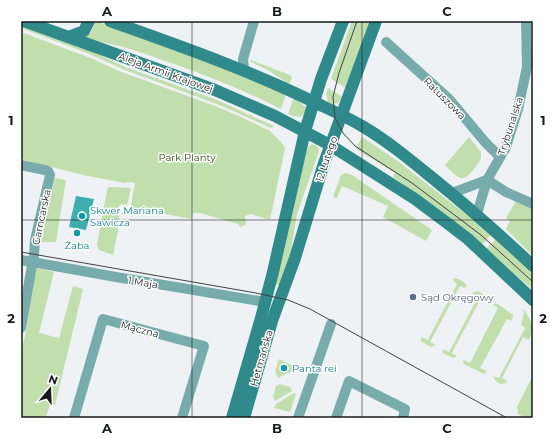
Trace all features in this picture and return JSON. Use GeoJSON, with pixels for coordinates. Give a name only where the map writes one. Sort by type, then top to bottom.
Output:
{"type":"FeatureCollection","features":[{"type":"Feature","properties":{"kind":"street","name":"Aleja Armii Krajowej"},"geometry":{"type":"LineString","coordinates":[[24,21],[215,90],[245,102],[305,131],[330,145],[415,199],[468,239],[533,300]]}},
{"type":"Feature","properties":{"kind":"street"},"geometry":{"type":"LineString","coordinates":[[68,37],[84,31],[88,21]]}},
{"type":"Feature","properties":{"kind":"street"},"geometry":{"type":"LineString","coordinates":[[110,21],[244,70],[292,91],[362,126],[385,141],[477,214],[533,266]]}},
{"type":"Feature","properties":{"kind":"street"},"geometry":{"type":"LineString","coordinates":[[244,70],[242,60],[254,21]]}},
{"type":"Feature","properties":{"kind":"street"},"geometry":{"type":"LineString","coordinates":[[265,302],[305,131],[343,21]]}},
{"type":"Feature","properties":{"kind":"street","name":"12 Lutego"},"geometry":{"type":"LineString","coordinates":[[280,299],[295,258],[330,145],[376,21]]}},
{"type":"Feature","properties":{"kind":"street","name":"Trybunalska"},"geometry":{"type":"LineString","coordinates":[[477,214],[487,180],[506,146],[530,67],[526,21]]}},
{"type":"Feature","properties":{"kind":"street","name":"Ratuszowa"},"geometry":{"type":"LineString","coordinates":[[386,42],[450,99],[484,142],[500,157]]}},
{"type":"Feature","properties":{"kind":"street","name":"Garncarska"},"geometry":{"type":"LineString","coordinates":[[21,165],[45,170],[50,173],[35,240],[21,328]]}},
{"type":"Feature","properties":{"kind":"street"},"geometry":{"type":"LineString","coordinates":[[452,194],[487,180],[506,192],[533,204]]}},
{"type":"Feature","properties":{"kind":"street","name":"1 Maja"},"geometry":{"type":"LineString","coordinates":[[21,260],[265,302]]}},
{"type":"Feature","properties":{"kind":"street","name":"Hetmańska"},"geometry":{"type":"LineString","coordinates":[[244,418],[280,299]]}},
{"type":"Feature","properties":{"kind":"street","name":"Hetmańska"},"geometry":{"type":"LineString","coordinates":[[232,418],[265,302]]}},
{"type":"Feature","properties":{"kind":"street","name":"Mączna"},"geometry":{"type":"LineString","coordinates":[[74,418],[103,319],[204,346],[182,418]]}},
{"type":"Feature","properties":{"kind":"street"},"geometry":{"type":"LineString","coordinates":[[298,418],[331,324]]}},
{"type":"Feature","properties":{"kind":"street"},"geometry":{"type":"LineString","coordinates":[[336,418],[349,381],[404,414]]}},
{"type":"Feature","properties":{"kind":"green space"},"geometry":{"type":"Polygon","coordinates":[[[352,21],[370,21],[346,88],[331,79],[352,21]]]}},
{"type":"Feature","properties":{"kind":"green space"},"geometry":{"type":"Polygon","coordinates":[[[98,22],[215,64],[286,94],[281,109],[244,91],[186,68],[127,48],[85,37],[91,33],[95,23],[98,22]]]}},
{"type":"Feature","properties":{"kind":"green space"},"geometry":{"type":"Polygon","coordinates":[[[21,25],[87,49],[125,67],[217,100],[274,126],[271,128],[222,106],[125,70],[87,53],[21,28],[21,25]]]}},
{"type":"Feature","properties":{"kind":"green space","name":"Park Planty"},"geometry":{"type":"Polygon","coordinates":[[[21,32],[93,59],[119,71],[215,106],[270,131],[285,148],[270,220],[251,214],[245,216],[246,224],[241,227],[238,224],[200,213],[193,213],[192,219],[155,212],[154,215],[130,211],[135,183],[125,183],[83,175],[21,159],[21,32]]]}},
{"type":"Feature","properties":{"kind":"green space"},"geometry":{"type":"Polygon","coordinates":[[[248,59],[290,75],[292,78],[289,84],[268,70],[248,59]]]}},
{"type":"Feature","properties":{"kind":"green space"},"geometry":{"type":"Polygon","coordinates":[[[328,88],[343,97],[338,103],[332,104],[328,102],[326,94],[328,88]]]}},
{"type":"Feature","properties":{"kind":"green space"},"geometry":{"type":"Polygon","coordinates":[[[294,97],[306,108],[304,114],[300,117],[288,114],[294,97]]]}},
{"type":"Feature","properties":{"kind":"green space"},"geometry":{"type":"Polygon","coordinates":[[[362,137],[399,162],[459,209],[493,232],[482,245],[426,200],[393,177],[395,173],[356,149],[362,137]]]}},
{"type":"Feature","properties":{"kind":"green space"},"geometry":{"type":"Polygon","coordinates":[[[469,137],[481,152],[481,158],[467,177],[461,178],[454,174],[445,165],[469,137]]]}},
{"type":"Feature","properties":{"kind":"green space"},"geometry":{"type":"Polygon","coordinates":[[[312,144],[317,146],[319,151],[297,214],[290,256],[280,284],[277,285],[305,154],[309,146],[312,144]]]}},
{"type":"Feature","properties":{"kind":"green space"},"geometry":{"type":"Polygon","coordinates":[[[346,173],[352,175],[432,230],[426,241],[383,217],[388,206],[342,186],[337,198],[333,197],[341,175],[346,173]]]}},
{"type":"Feature","properties":{"kind":"green space"},"geometry":{"type":"Polygon","coordinates":[[[55,178],[66,180],[56,242],[40,242],[55,178]]]}},
{"type":"Feature","properties":{"kind":"green space"},"geometry":{"type":"Polygon","coordinates":[[[109,187],[131,188],[127,205],[122,204],[119,206],[118,212],[120,221],[113,255],[99,250],[97,245],[107,190],[109,187]]]}},
{"type":"Feature","properties":{"kind":"green space"},"geometry":{"type":"Polygon","coordinates":[[[516,201],[533,209],[533,256],[506,229],[510,221],[506,218],[516,201]]]}},
{"type":"Feature","properties":{"kind":"green space"},"geometry":{"type":"Polygon","coordinates":[[[498,237],[533,271],[533,290],[486,249],[498,237]]]}},
{"type":"Feature","properties":{"kind":"green space"},"geometry":{"type":"Polygon","coordinates":[[[35,268],[54,272],[39,333],[59,338],[73,286],[83,289],[55,405],[50,404],[46,418],[21,418],[21,353],[26,331],[35,268]]]}},
{"type":"Feature","properties":{"kind":"green space"},"geometry":{"type":"Polygon","coordinates":[[[454,278],[461,280],[467,286],[465,288],[460,286],[430,342],[436,345],[431,347],[421,341],[421,337],[428,340],[457,284],[452,280],[454,278]]]}},
{"type":"Feature","properties":{"kind":"green space"},"geometry":{"type":"Polygon","coordinates":[[[478,291],[486,296],[486,301],[481,298],[452,353],[457,356],[453,358],[443,353],[443,349],[449,352],[478,297],[472,293],[478,291]]]}},
{"type":"Feature","properties":{"kind":"green space"},"geometry":{"type":"Polygon","coordinates":[[[495,303],[513,315],[512,321],[507,319],[480,368],[487,371],[484,374],[464,364],[463,362],[464,360],[470,363],[498,308],[493,305],[495,303]]]}},
{"type":"Feature","properties":{"kind":"green space"},"geometry":{"type":"Polygon","coordinates":[[[522,308],[530,319],[532,327],[531,336],[529,340],[523,337],[502,378],[508,381],[501,384],[496,381],[493,376],[499,378],[525,328],[521,325],[524,313],[522,308]]]}},
{"type":"Feature","properties":{"kind":"green space"},"geometry":{"type":"Polygon","coordinates":[[[279,359],[298,368],[278,378],[275,371],[279,359]]]}},
{"type":"Feature","properties":{"kind":"green space"},"geometry":{"type":"Polygon","coordinates":[[[533,375],[533,418],[526,418],[518,414],[517,407],[533,375]]]}},
{"type":"Feature","properties":{"kind":"green space"},"geometry":{"type":"Polygon","coordinates":[[[280,384],[290,387],[292,391],[275,401],[273,396],[276,386],[280,384]]]}},
{"type":"Feature","properties":{"kind":"green space"},"geometry":{"type":"Polygon","coordinates":[[[294,393],[296,394],[290,412],[274,408],[276,404],[294,393]]]}},
{"type":"Feature","properties":{"kind":"water"},"geometry":{"type":"Polygon","coordinates":[[[76,196],[94,199],[86,230],[69,227],[76,196]]]}},
{"type":"Feature","properties":{"kind":"tram line"},"geometry":{"type":"LineString","coordinates":[[357,21],[339,73],[333,97],[335,118],[343,133],[355,146],[412,183],[481,235],[533,282]]}},
{"type":"Feature","properties":{"kind":"tram line"},"geometry":{"type":"LineString","coordinates":[[21,252],[256,293],[288,300],[310,309],[507,418]]}},
{"type":"Feature","properties":{"kind":"place","name":"Skwer Mariana Sawicza"},"geometry":{"type":"Point","coordinates":[82,216]}},
{"type":"Feature","properties":{"kind":"place","name":"Żaba"},"geometry":{"type":"Point","coordinates":[77,233]}},
{"type":"Feature","properties":{"kind":"place","name":"Sąd Okręgowy"},"geometry":{"type":"Point","coordinates":[413,297]}},
{"type":"Feature","properties":{"kind":"place","name":"Panta rei"},"geometry":{"type":"Point","coordinates":[284,368]}}]}
